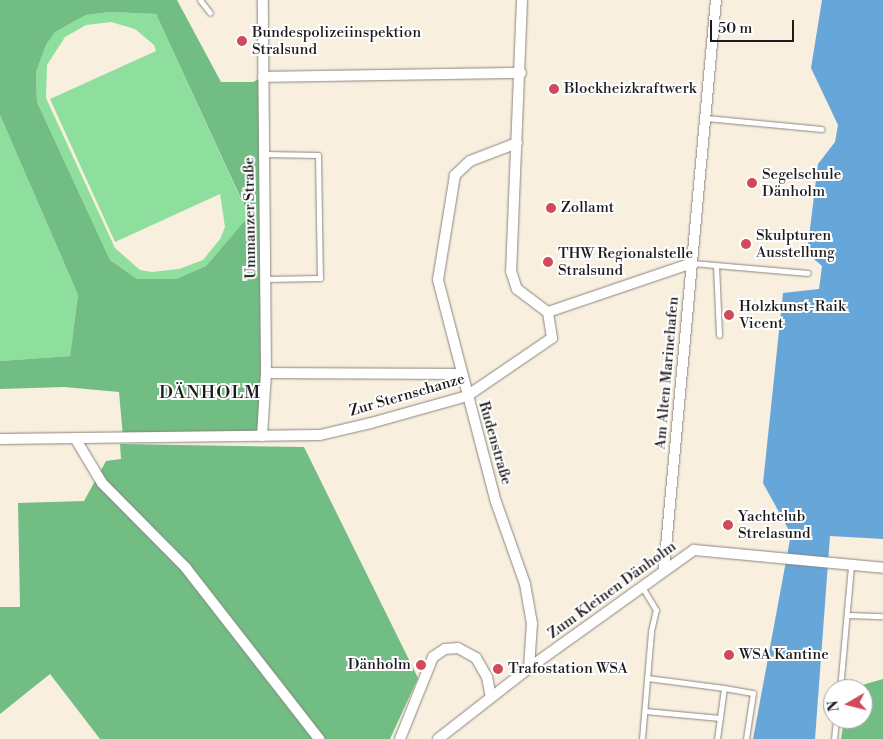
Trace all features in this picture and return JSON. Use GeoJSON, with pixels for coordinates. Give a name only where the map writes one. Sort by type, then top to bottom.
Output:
{"type":"FeatureCollection","features":[{"type":"Feature","properties":{"kind":"street","name":"Ummanzer Straße"},"geometry":{"type":"LineString","coordinates":[[262,436],[266,373],[263,0]]}},
{"type":"Feature","properties":{"kind":"street"},"geometry":{"type":"LineString","coordinates":[[522,0],[521,73],[511,271],[517,289],[548,312],[692,263]]}},
{"type":"Feature","properties":{"kind":"street","name":"Am Alten Marinehafen"},"geometry":{"type":"LineString","coordinates":[[664,569],[716,0]]}},
{"type":"Feature","properties":{"kind":"street"},"geometry":{"type":"LineString","coordinates":[[263,77],[521,73]]}},
{"type":"Feature","properties":{"kind":"street","name":"Rudenstraße"},"geometry":{"type":"LineString","coordinates":[[517,143],[470,160],[455,175],[438,280],[460,374],[496,502],[525,584],[532,623],[529,668]]}},
{"type":"Feature","properties":{"kind":"street","name":"Zur Sternschanze"},"geometry":{"type":"LineString","coordinates":[[0,438],[320,435],[467,396],[552,338],[548,312]]}},
{"type":"Feature","properties":{"kind":"street","name":"Zur Sternschanze"},"geometry":{"type":"LineString","coordinates":[[266,373],[460,374]]}},
{"type":"Feature","properties":{"kind":"street"},"geometry":{"type":"LineString","coordinates":[[75,438],[102,483],[186,568],[319,739]]}},
{"type":"Feature","properties":{"kind":"street","name":"Zum Kleinen Dänholm"},"geometry":{"type":"LineString","coordinates":[[438,739],[529,668],[643,588],[664,569],[694,550],[779,560],[883,568]]}},
{"type":"Feature","properties":{"kind":"street"},"geometry":{"type":"LineString","coordinates":[[400,739],[433,658],[445,649],[458,648],[476,658],[487,677],[491,697]]}},
{"type":"Feature","properties":{"kind":"lane"},"geometry":{"type":"LineString","coordinates":[[200,0],[210,12]]}},
{"type":"Feature","properties":{"kind":"lane"},"geometry":{"type":"LineString","coordinates":[[706,118],[821,129]]}},
{"type":"Feature","properties":{"kind":"lane"},"geometry":{"type":"LineString","coordinates":[[265,154],[318,155],[320,278],[266,279]]}},
{"type":"Feature","properties":{"kind":"lane"},"geometry":{"type":"LineString","coordinates":[[692,263],[808,273]]}},
{"type":"Feature","properties":{"kind":"lane"},"geometry":{"type":"LineString","coordinates":[[716,265],[718,335]]}},
{"type":"Feature","properties":{"kind":"lane"},"geometry":{"type":"LineString","coordinates":[[841,679],[851,566]]}},
{"type":"Feature","properties":{"kind":"lane"},"geometry":{"type":"LineString","coordinates":[[642,739],[651,631],[656,610],[643,588]]}},
{"type":"Feature","properties":{"kind":"lane"},"geometry":{"type":"LineString","coordinates":[[848,616],[883,616]]}},
{"type":"Feature","properties":{"kind":"lane"},"geometry":{"type":"LineString","coordinates":[[647,678],[754,693],[746,739]]}},
{"type":"Feature","properties":{"kind":"lane"},"geometry":{"type":"LineString","coordinates":[[717,739],[724,688]]}},
{"type":"Feature","properties":{"kind":"lane"},"geometry":{"type":"LineString","coordinates":[[645,710],[720,718]]}},
{"type":"Feature","properties":{"kind":"green space"},"geometry":{"type":"Polygon","coordinates":[[[0,0],[177,0],[221,82],[253,82],[263,77],[262,436],[123,437],[119,392],[64,387],[0,389],[0,361],[70,356],[78,295],[0,115],[0,0]],[[110,12],[86,15],[55,32],[46,45],[36,72],[37,102],[110,260],[137,279],[176,279],[206,266],[249,216],[156,14],[110,12]]]}},
{"type":"Feature","properties":{"kind":"green space"},"geometry":{"type":"Polygon","coordinates":[[[110,12],[156,14],[249,217],[206,266],[176,279],[137,279],[110,260],[37,102],[36,72],[46,45],[55,32],[86,15],[110,12]],[[111,22],[86,25],[65,37],[47,65],[46,98],[115,248],[140,270],[152,272],[179,269],[203,260],[220,239],[225,227],[220,194],[115,242],[50,99],[156,51],[154,45],[135,29],[111,22]]]}},
{"type":"Feature","properties":{"kind":"green space"},"geometry":{"type":"Polygon","coordinates":[[[0,115],[78,295],[70,356],[0,361],[0,115]]]}},
{"type":"Feature","properties":{"kind":"green space"},"geometry":{"type":"Polygon","coordinates":[[[120,444],[304,447],[418,678],[390,739],[100,739],[50,674],[0,714],[0,607],[20,607],[18,503],[84,501],[106,461],[121,459],[120,444]]]}},
{"type":"Feature","properties":{"kind":"green space"},"geometry":{"type":"Polygon","coordinates":[[[883,679],[883,739],[841,739],[842,729],[873,729],[873,682],[883,679]]]}},
{"type":"Feature","properties":{"kind":"water"},"geometry":{"type":"Polygon","coordinates":[[[822,0],[883,0],[883,539],[830,536],[815,739],[753,739],[791,534],[763,483],[783,293],[819,289],[822,266],[807,253],[818,164],[835,142],[838,125],[811,68],[822,0]]]}},
{"type":"Feature","properties":{"kind":"place","name":"Bundespolizeiinspektion Stralsund"},"geometry":{"type":"Point","coordinates":[242,41]}},
{"type":"Feature","properties":{"kind":"place","name":"Blockheizkraftwerk"},"geometry":{"type":"Point","coordinates":[554,89]}},
{"type":"Feature","properties":{"kind":"place","name":"Segelschule Dänholm"},"geometry":{"type":"Point","coordinates":[752,183]}},
{"type":"Feature","properties":{"kind":"place","name":"Zollamt"},"geometry":{"type":"Point","coordinates":[551,208]}},
{"type":"Feature","properties":{"kind":"place","name":"Skulpturen Ausstellung"},"geometry":{"type":"Point","coordinates":[746,244]}},
{"type":"Feature","properties":{"kind":"place","name":"THW Regionalstelle Stralsund"},"geometry":{"type":"Point","coordinates":[548,262]}},
{"type":"Feature","properties":{"kind":"place","name":"Holzkunst-Raik Vicent"},"geometry":{"type":"Point","coordinates":[729,315]}},
{"type":"Feature","properties":{"kind":"place","name":"Yachtclub Strelasund"},"geometry":{"type":"Point","coordinates":[728,525]}},
{"type":"Feature","properties":{"kind":"place","name":"WSA Kantine"},"geometry":{"type":"Point","coordinates":[729,655]}},
{"type":"Feature","properties":{"kind":"place","name":"Dänholm"},"geometry":{"type":"Point","coordinates":[421,665]}},
{"type":"Feature","properties":{"kind":"place","name":"Trafostation WSA"},"geometry":{"type":"Point","coordinates":[498,669]}},
{"type":"Feature","properties":{"kind":"district","name":"DÄNHOLM"},"geometry":{"type":"Point","coordinates":[210,393]}}]}
